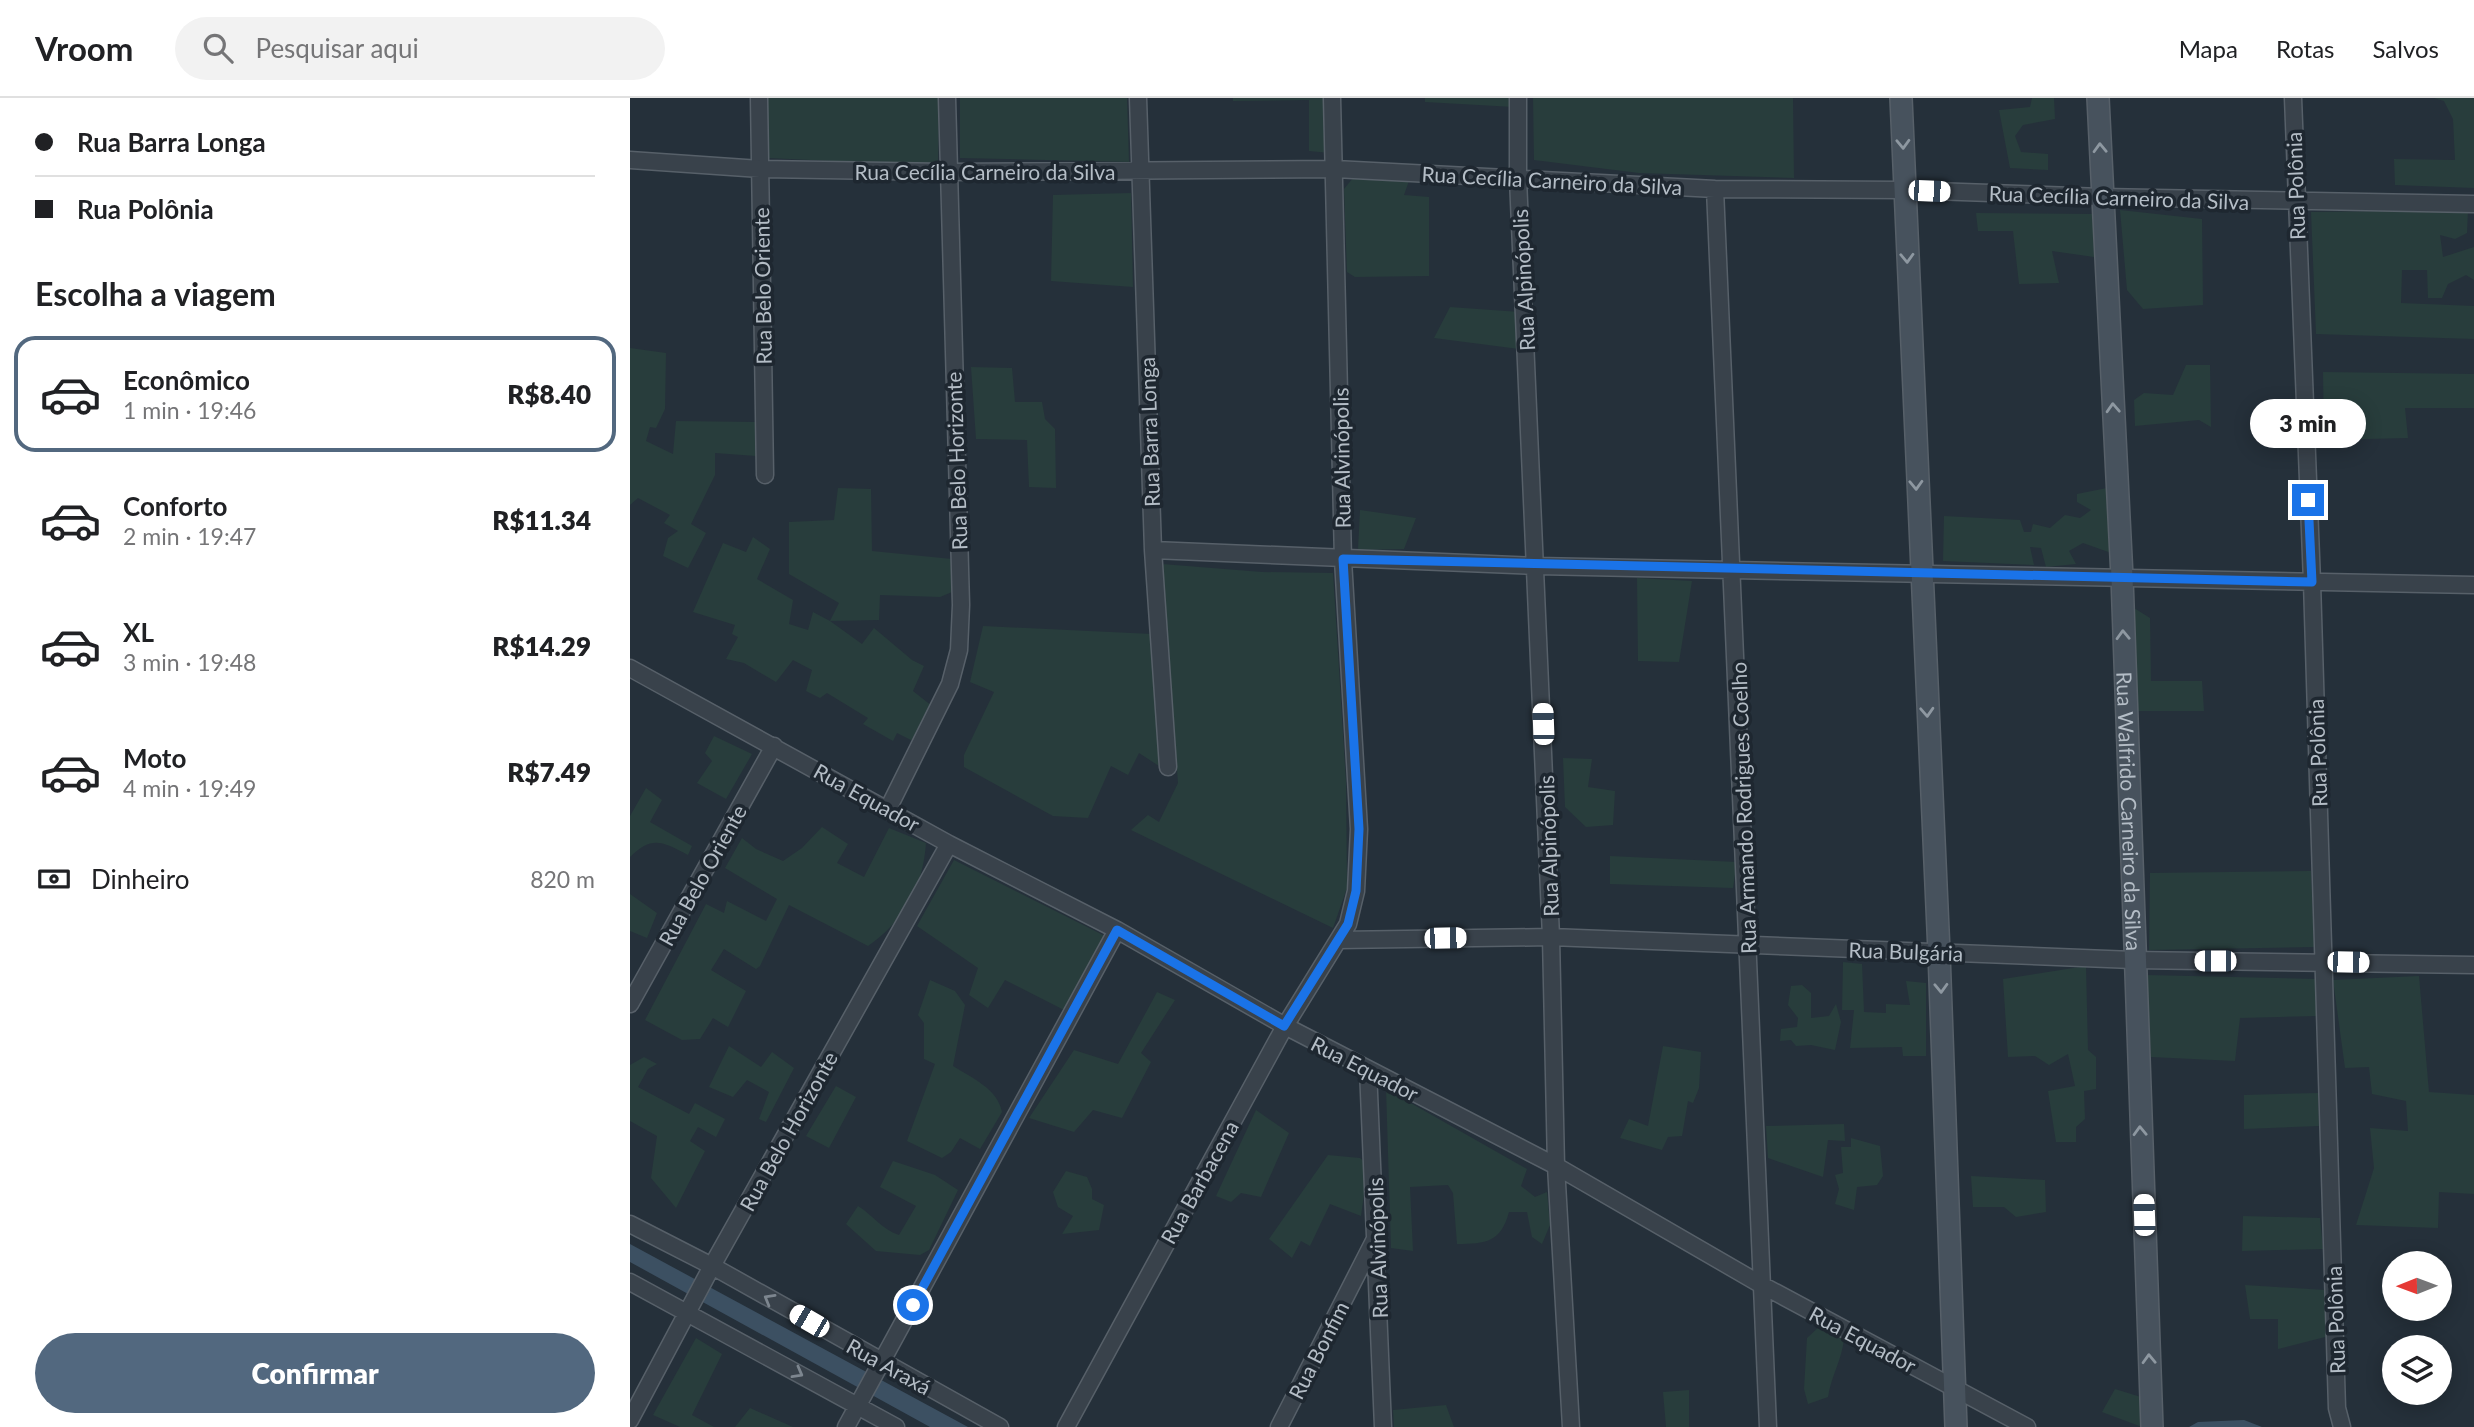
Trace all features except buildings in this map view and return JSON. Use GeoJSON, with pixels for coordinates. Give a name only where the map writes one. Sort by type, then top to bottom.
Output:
{"type":"FeatureCollection","features":[{"type":"Feature","properties":{"kind":"main road"},"geometry":{"type":"LineString","coordinates":[[1901,98],[1920,573],[1939,952],[1956,1427]]}},
{"type":"Feature","properties":{"kind":"main road","name":"Rua Walfrido Carneiro da Silva"},"geometry":{"type":"LineString","coordinates":[[2098,98],[2122,577],[2133,960],[2152,1427]]}},
{"type":"Feature","properties":{"kind":"street","name":"Rua Belo Oriente"},"geometry":{"type":"LineString","coordinates":[[759,98],[765,475]]}},
{"type":"Feature","properties":{"kind":"street","name":"Rua Belo Horizonte"},"geometry":{"type":"LineString","coordinates":[[888,809],[950,684],[959,650],[960,568],[947,98]]}},
{"type":"Feature","properties":{"kind":"street","name":"Rua Barra Longa"},"geometry":{"type":"LineString","coordinates":[[1138,98],[1153,550],[1168,766]]}},
{"type":"Feature","properties":{"kind":"street","name":"Rua Alvinópolis"},"geometry":{"type":"LineString","coordinates":[[1332,98],[1343,559],[1359,829],[1356,891],[1348,924],[1338,940]]}},
{"type":"Feature","properties":{"kind":"street","name":"Rua Alpinópolis"},"geometry":{"type":"LineString","coordinates":[[1518,98],[1518,179],[1537,566],[1551,937],[1556,1166],[1571,1427]]}},
{"type":"Feature","properties":{"kind":"street","name":"Rua Polônia"},"geometry":{"type":"LineString","coordinates":[[2293,98],[2312,582],[2337,1408],[2342,1427]]}},
{"type":"Feature","properties":{"kind":"street","name":"Rua Cecília Carneiro da Silva"},"geometry":{"type":"LineString","coordinates":[[630,160],[760,169],[947,172],[1335,169],[1715,188],[2474,204]]}},
{"type":"Feature","properties":{"kind":"street","name":"Rua Armando Rodrigues Coelho"},"geometry":{"type":"LineString","coordinates":[[1715,188],[1734,569],[1760,1284],[1768,1427]]}},
{"type":"Feature","properties":{"kind":"street"},"geometry":{"type":"LineString","coordinates":[[1153,550],[1537,566],[2474,585]]}},
{"type":"Feature","properties":{"kind":"street","name":"Rua Equador"},"geometry":{"type":"LineString","coordinates":[[630,667],[949,844],[1117,930],[1284,1026],[1556,1166],[1760,1284],[2027,1427]]}},
{"type":"Feature","properties":{"kind":"street","name":"Rua Belo Oriente"},"geometry":{"type":"LineString","coordinates":[[630,1004],[774,746]]}},
{"type":"Feature","properties":{"kind":"street","name":"Rua Belo Horizonte"},"geometry":{"type":"LineString","coordinates":[[630,1420],[709,1272],[949,844]]}},
{"type":"Feature","properties":{"kind":"street"},"geometry":{"type":"LineString","coordinates":[[846,1427],[1117,930]]}},
{"type":"Feature","properties":{"kind":"street","name":"Rua Bulgária"},"geometry":{"type":"LineString","coordinates":[[1338,940],[1551,937],[2133,960],[2474,965]]}},
{"type":"Feature","properties":{"kind":"street","name":"Rua Barbacena"},"geometry":{"type":"LineString","coordinates":[[1066,1427],[1284,1026],[1338,940]]}},
{"type":"Feature","properties":{"kind":"street","name":"Rua Alvinópolis"},"geometry":{"type":"LineString","coordinates":[[1368,1069],[1383,1427]]}},
{"type":"Feature","properties":{"kind":"street","name":"Rua Araxá"},"geometry":{"type":"LineString","coordinates":[[630,1224],[709,1272],[881,1367],[1000,1427]]}},
{"type":"Feature","properties":{"kind":"street","name":"Rua Bonfim"},"geometry":{"type":"LineString","coordinates":[[1279,1427],[1377,1235]]}},
{"type":"Feature","properties":{"kind":"street"},"geometry":{"type":"LineString","coordinates":[[630,1282],[691,1307],[861,1403],[896,1427]]}},
{"type":"Feature","properties":{"kind":"green space"},"geometry":{"type":"Polygon","coordinates":[[[767,98],[939,98],[938,166],[768,158],[767,98]]]}},
{"type":"Feature","properties":{"kind":"green space"},"geometry":{"type":"Polygon","coordinates":[[[960,98],[1127,98],[1129,162],[960,158],[960,98]]]}},
{"type":"Feature","properties":{"kind":"green space"},"geometry":{"type":"Polygon","coordinates":[[[1233,98],[1327,98],[1330,153],[1309,151],[1309,100],[1233,101],[1233,98]]]}},
{"type":"Feature","properties":{"kind":"green space"},"geometry":{"type":"Polygon","coordinates":[[[1425,98],[1513,98],[1514,107],[1425,102],[1425,98]]]}},
{"type":"Feature","properties":{"kind":"green space"},"geometry":{"type":"Polygon","coordinates":[[[1533,98],[1793,98],[1794,178],[1639,173],[1534,160],[1533,98]]]}},
{"type":"Feature","properties":{"kind":"green space"},"geometry":{"type":"Polygon","coordinates":[[[2032,98],[2054,98],[2055,119],[2023,125],[2015,136],[2021,152],[2048,154],[2048,170],[2010,168],[1999,110],[2030,107],[2032,98]]]}},
{"type":"Feature","properties":{"kind":"green space"},"geometry":{"type":"Polygon","coordinates":[[[2434,98],[2474,98],[2474,188],[2395,185],[2394,159],[2455,160],[2453,119],[2444,101],[2434,98]]]}},
{"type":"Feature","properties":{"kind":"green space"},"geometry":{"type":"Polygon","coordinates":[[[1353,178],[1410,178],[1404,195],[1429,197],[1429,276],[1355,277],[1347,272],[1344,189],[1353,178]]]}},
{"type":"Feature","properties":{"kind":"green space"},"geometry":{"type":"Polygon","coordinates":[[[1131,193],[1133,287],[1051,281],[1053,195],[1131,193]]]}},
{"type":"Feature","properties":{"kind":"green space"},"geometry":{"type":"Polygon","coordinates":[[[2120,210],[2202,219],[2203,305],[2143,309],[2127,290],[2120,210]]]}},
{"type":"Feature","properties":{"kind":"green space"},"geometry":{"type":"Polygon","coordinates":[[[2468,210],[2467,233],[2455,239],[2440,235],[2443,257],[2474,247],[2474,280],[2466,275],[2448,284],[2442,298],[2428,298],[2427,270],[2402,270],[2401,303],[2474,306],[2474,339],[2316,334],[2311,212],[2468,210]]]}},
{"type":"Feature","properties":{"kind":"green space"},"geometry":{"type":"Polygon","coordinates":[[[1976,213],[2093,214],[2094,257],[2052,251],[2059,283],[2019,284],[2013,231],[1978,231],[1976,213]]]}},
{"type":"Feature","properties":{"kind":"green space"},"geometry":{"type":"Polygon","coordinates":[[[1450,307],[1520,312],[1519,349],[1434,338],[1450,307]]]}},
{"type":"Feature","properties":{"kind":"green space"},"geometry":{"type":"Polygon","coordinates":[[[630,348],[666,353],[665,409],[656,428],[650,427],[646,441],[673,454],[676,421],[755,422],[756,456],[715,453],[715,475],[691,524],[706,533],[688,568],[663,556],[668,538],[678,531],[664,523],[670,515],[638,498],[630,505],[630,348]]]}},
{"type":"Feature","properties":{"kind":"green space"},"geometry":{"type":"Polygon","coordinates":[[[2186,365],[2210,365],[2211,427],[2199,420],[2135,426],[2134,400],[2144,393],[2173,395],[2186,365]]]}},
{"type":"Feature","properties":{"kind":"green space"},"geometry":{"type":"Polygon","coordinates":[[[971,367],[1012,368],[1015,402],[1042,402],[1045,419],[1055,429],[1056,488],[1029,487],[1027,440],[976,439],[971,367]]]}},
{"type":"Feature","properties":{"kind":"green space"},"geometry":{"type":"Polygon","coordinates":[[[2323,372],[2474,374],[2474,408],[2405,408],[2408,438],[2324,440],[2323,372]]]}},
{"type":"Feature","properties":{"kind":"green space"},"geometry":{"type":"Polygon","coordinates":[[[2112,487],[2114,554],[2083,543],[2069,551],[2076,564],[2046,567],[2041,548],[2030,547],[2034,565],[1943,561],[1944,516],[2020,520],[2024,532],[2031,532],[2033,524],[2050,528],[2065,515],[2080,518],[2091,510],[2077,502],[2077,494],[2112,487]]]}},
{"type":"Feature","properties":{"kind":"green space"},"geometry":{"type":"Polygon","coordinates":[[[838,488],[871,489],[872,551],[952,559],[952,592],[940,597],[880,595],[879,620],[830,621],[839,603],[789,574],[789,522],[834,520],[838,488]]]}},
{"type":"Feature","properties":{"kind":"green space"},"geometry":{"type":"Polygon","coordinates":[[[1360,510],[1416,518],[1404,549],[1358,550],[1360,510]]]}},
{"type":"Feature","properties":{"kind":"green space"},"geometry":{"type":"Polygon","coordinates":[[[753,537],[770,549],[757,579],[793,600],[789,624],[808,630],[813,612],[862,644],[874,628],[912,660],[924,666],[913,691],[932,706],[915,742],[897,733],[893,741],[863,724],[868,718],[827,693],[820,698],[806,691],[812,670],[793,660],[776,682],[744,663],[726,659],[738,637],[732,634],[735,625],[693,612],[723,543],[746,552],[753,537]]]}},
{"type":"Feature","properties":{"kind":"green space"},"geometry":{"type":"Polygon","coordinates":[[[1162,564],[1262,572],[1333,573],[1346,782],[1347,888],[1333,928],[1131,830],[1148,815],[1159,822],[1178,783],[1162,564]]]}},
{"type":"Feature","properties":{"kind":"green space"},"geometry":{"type":"Polygon","coordinates":[[[1637,578],[1692,581],[1679,662],[1638,661],[1637,578]]]}},
{"type":"Feature","properties":{"kind":"green space"},"geometry":{"type":"Polygon","coordinates":[[[2134,608],[2150,618],[2151,681],[2202,681],[2204,711],[2135,711],[2134,608]]]}},
{"type":"Feature","properties":{"kind":"green space"},"geometry":{"type":"Polygon","coordinates":[[[983,626],[1152,634],[1159,766],[1139,753],[1128,775],[1111,766],[1088,818],[1053,816],[964,767],[964,755],[994,692],[970,682],[983,626]]]}},
{"type":"Feature","properties":{"kind":"green space"},"geometry":{"type":"Polygon","coordinates":[[[714,736],[752,754],[726,799],[697,783],[712,761],[705,753],[714,736]]]}},
{"type":"Feature","properties":{"kind":"green space"},"geometry":{"type":"Polygon","coordinates":[[[1563,758],[1592,759],[1588,787],[1615,791],[1613,825],[1586,827],[1565,807],[1563,758]]]}},
{"type":"Feature","properties":{"kind":"green space"},"geometry":{"type":"Polygon","coordinates":[[[646,788],[662,800],[650,822],[692,846],[688,855],[671,846],[651,843],[630,857],[630,816],[646,788]]]}},
{"type":"Feature","properties":{"kind":"green space"},"geometry":{"type":"Polygon","coordinates":[[[822,827],[848,844],[837,863],[864,877],[889,828],[926,843],[916,888],[892,926],[868,946],[789,905],[760,966],[756,969],[724,949],[711,970],[746,991],[728,1027],[713,1018],[700,1039],[682,1040],[645,1020],[706,904],[724,913],[727,901],[766,921],[777,899],[725,868],[742,838],[756,849],[783,861],[802,848],[822,827]]]}},
{"type":"Feature","properties":{"kind":"green space"},"geometry":{"type":"Polygon","coordinates":[[[1610,856],[1737,862],[1733,888],[1610,884],[1610,856]]]}},
{"type":"Feature","properties":{"kind":"green space"},"geometry":{"type":"Polygon","coordinates":[[[954,860],[1109,938],[1064,1010],[1005,980],[988,1008],[969,995],[978,968],[917,926],[954,860]]]}},
{"type":"Feature","properties":{"kind":"green space"},"geometry":{"type":"Polygon","coordinates":[[[2311,871],[2314,947],[2149,950],[2150,873],[2311,871]]]}},
{"type":"Feature","properties":{"kind":"green space"},"geometry":{"type":"Polygon","coordinates":[[[630,894],[657,913],[647,938],[630,931],[630,894]]]}},
{"type":"Feature","properties":{"kind":"green space"},"geometry":{"type":"Polygon","coordinates":[[[1843,962],[1862,964],[1864,1012],[1886,1013],[1886,1004],[1910,1005],[1906,981],[1926,983],[1926,1056],[1903,1056],[1902,1047],[1850,1048],[1854,1010],[1842,1010],[1843,962]]]}},
{"type":"Feature","properties":{"kind":"green space"},"geometry":{"type":"Polygon","coordinates":[[[2086,966],[2088,1050],[2096,1057],[2096,1089],[2084,1091],[2085,1119],[2076,1127],[2076,1142],[2056,1142],[2048,1091],[2075,1086],[2068,1054],[2049,1065],[2035,1056],[2008,1057],[2003,979],[2086,966]]]}},
{"type":"Feature","properties":{"kind":"green space"},"geometry":{"type":"Polygon","coordinates":[[[2146,975],[2316,979],[2317,1016],[2240,1018],[2235,1061],[2151,1057],[2146,975]]]}},
{"type":"Feature","properties":{"kind":"green space"},"geometry":{"type":"Polygon","coordinates":[[[2419,976],[2429,1092],[2474,1095],[2474,1194],[2439,1192],[2438,1228],[2356,1225],[2374,1168],[2370,1128],[2408,1131],[2406,1101],[2372,1094],[2369,1067],[2345,1068],[2333,980],[2419,976]]]}},
{"type":"Feature","properties":{"kind":"green space"},"geometry":{"type":"Polygon","coordinates":[[[930,980],[955,991],[965,1005],[953,1066],[990,1091],[1000,1104],[1002,1112],[980,1149],[960,1138],[951,1152],[942,1158],[907,1141],[935,1064],[924,1059],[924,1023],[918,1015],[930,980]]]}},
{"type":"Feature","properties":{"kind":"green space"},"geometry":{"type":"Polygon","coordinates":[[[1802,985],[1811,993],[1811,1018],[1829,1016],[1836,1004],[1841,1022],[1835,1050],[1811,1045],[1796,1046],[1791,1040],[1780,1041],[1781,1029],[1797,1027],[1798,1018],[1788,1005],[1791,986],[1802,985]]]}},
{"type":"Feature","properties":{"kind":"green space"},"geometry":{"type":"Polygon","coordinates":[[[1157,992],[1175,1000],[1141,1053],[1151,1062],[1122,1118],[1093,1110],[1074,1132],[1029,1118],[1074,1050],[1118,1064],[1157,992]]]}},
{"type":"Feature","properties":{"kind":"green space"},"geometry":{"type":"Polygon","coordinates":[[[729,1046],[761,1067],[772,1052],[794,1068],[766,1122],[759,1119],[769,1092],[747,1080],[733,1097],[709,1087],[729,1046]]]}},
{"type":"Feature","properties":{"kind":"green space"},"geometry":{"type":"Polygon","coordinates":[[[1663,1046],[1701,1052],[1699,1088],[1693,1103],[1688,1101],[1682,1136],[1668,1137],[1662,1150],[1620,1138],[1629,1119],[1648,1126],[1663,1046]]]}},
{"type":"Feature","properties":{"kind":"green space"},"geometry":{"type":"Polygon","coordinates":[[[644,1057],[657,1064],[648,1069],[638,1087],[689,1114],[695,1103],[725,1119],[716,1137],[698,1127],[690,1141],[705,1151],[676,1208],[651,1178],[657,1136],[630,1121],[630,1065],[644,1057]]]}},
{"type":"Feature","properties":{"kind":"green space"},"geometry":{"type":"Polygon","coordinates":[[[836,1086],[856,1097],[829,1148],[806,1136],[836,1086]]]}},
{"type":"Feature","properties":{"kind":"green space"},"geometry":{"type":"Polygon","coordinates":[[[1386,1089],[1527,1169],[1521,1186],[1535,1197],[1547,1192],[1550,1225],[1542,1244],[1532,1237],[1527,1212],[1509,1212],[1502,1230],[1491,1239],[1457,1244],[1453,1193],[1448,1185],[1410,1187],[1413,1251],[1391,1248],[1386,1089]]]}},
{"type":"Feature","properties":{"kind":"green space"},"geometry":{"type":"Polygon","coordinates":[[[2318,1093],[2319,1126],[2244,1129],[2244,1095],[2318,1093]]]}},
{"type":"Feature","properties":{"kind":"green space"},"geometry":{"type":"Polygon","coordinates":[[[1256,1110],[1289,1133],[1261,1197],[1241,1193],[1231,1202],[1216,1196],[1256,1110]]]}},
{"type":"Feature","properties":{"kind":"green space"},"geometry":{"type":"Polygon","coordinates":[[[1844,1124],[1845,1141],[1828,1140],[1823,1177],[1768,1158],[1766,1126],[1844,1124]]]}},
{"type":"Feature","properties":{"kind":"green space"},"geometry":{"type":"Polygon","coordinates":[[[1851,1138],[1880,1146],[1883,1176],[1877,1185],[1857,1187],[1854,1210],[1835,1204],[1839,1189],[1835,1175],[1843,1173],[1841,1147],[1851,1147],[1851,1138]]]}},
{"type":"Feature","properties":{"kind":"green space"},"geometry":{"type":"Polygon","coordinates":[[[1328,1155],[1360,1158],[1368,1165],[1361,1216],[1330,1204],[1310,1246],[1301,1241],[1292,1258],[1269,1239],[1328,1155]]]}},
{"type":"Feature","properties":{"kind":"green space"},"geometry":{"type":"Polygon","coordinates":[[[893,1161],[935,1175],[958,1190],[929,1250],[920,1255],[876,1251],[846,1224],[858,1206],[899,1235],[916,1206],[880,1187],[893,1161]]]}},
{"type":"Feature","properties":{"kind":"green space"},"geometry":{"type":"Polygon","coordinates":[[[1066,1171],[1087,1177],[1092,1189],[1092,1199],[1104,1205],[1099,1230],[1062,1234],[1073,1216],[1058,1207],[1053,1192],[1066,1171]]]}},
{"type":"Feature","properties":{"kind":"green space"},"geometry":{"type":"Polygon","coordinates":[[[1971,1176],[2045,1180],[2046,1212],[2016,1217],[2004,1207],[1973,1207],[1971,1176]]]}},
{"type":"Feature","properties":{"kind":"green space"},"geometry":{"type":"Polygon","coordinates":[[[2243,1216],[2320,1218],[2323,1249],[2242,1251],[2243,1216]]]}},
{"type":"Feature","properties":{"kind":"green space"},"geometry":{"type":"Polygon","coordinates":[[[2245,1285],[2325,1290],[2329,1336],[2278,1349],[2278,1319],[2250,1319],[2245,1285]]]}},
{"type":"Feature","properties":{"kind":"green space"},"geometry":{"type":"Polygon","coordinates":[[[1821,1325],[1844,1337],[1843,1345],[1828,1397],[1808,1404],[1804,1389],[1807,1338],[1821,1325]]]}},
{"type":"Feature","properties":{"kind":"green space"},"geometry":{"type":"Polygon","coordinates":[[[696,1338],[722,1354],[692,1415],[714,1427],[680,1427],[653,1415],[696,1338]]]}},
{"type":"Feature","properties":{"kind":"green space"},"geometry":{"type":"Polygon","coordinates":[[[2115,1389],[2144,1398],[2142,1427],[2102,1412],[2115,1389]]]}},
{"type":"Feature","properties":{"kind":"green space"},"geometry":{"type":"Polygon","coordinates":[[[1689,1390],[1689,1427],[1666,1427],[1663,1392],[1689,1390]]]}},
{"type":"Feature","properties":{"kind":"green space"},"geometry":{"type":"Polygon","coordinates":[[[1446,1405],[1454,1427],[1394,1427],[1393,1410],[1446,1405]]]}},
{"type":"Feature","properties":{"kind":"green space"},"geometry":{"type":"Polygon","coordinates":[[[750,1408],[793,1427],[735,1427],[750,1408]]]}},
{"type":"Feature","properties":{"kind":"water"},"geometry":{"type":"Polygon","coordinates":[[[630,1244],[968,1427],[930,1427],[630,1262],[630,1244]]]}},
{"type":"Feature","properties":{"kind":"water"},"geometry":{"type":"Polygon","coordinates":[[[2244,1420],[2262,1427],[2189,1427],[2198,1422],[2244,1420]]]}},
{"type":"Feature","properties":{"kind":"route"},"geometry":{"type":"LineString","coordinates":[[913,1305],[1117,930],[1284,1026],[1348,924],[1356,891],[1359,829],[1343,559],[1537,566],[2312,582],[2308,500]]}}]}
